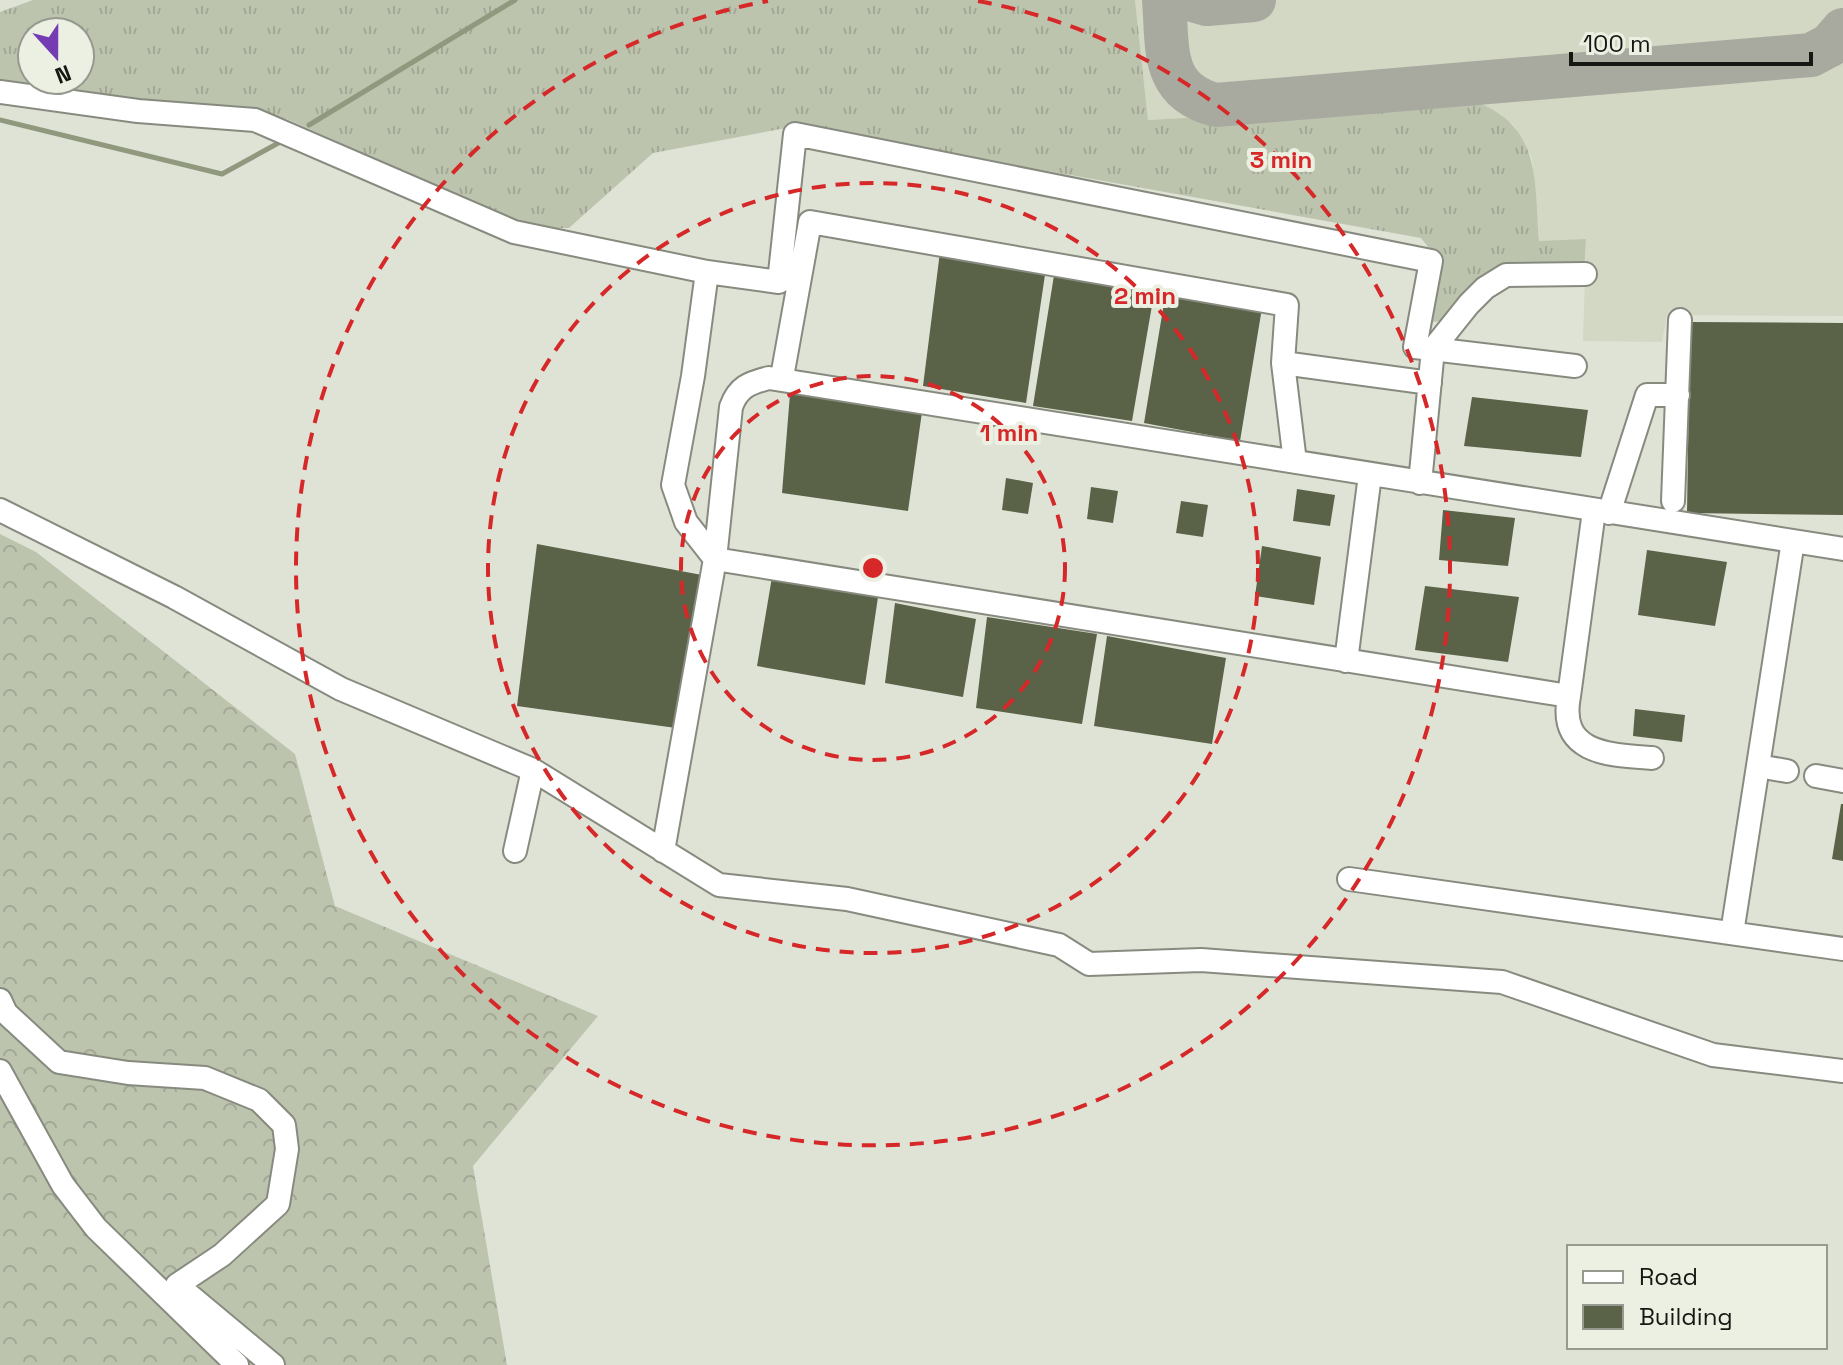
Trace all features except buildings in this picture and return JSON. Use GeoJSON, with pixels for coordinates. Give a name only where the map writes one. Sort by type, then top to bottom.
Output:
{"type":"FeatureCollection","features":[{"type":"Feature","properties":{"kind":"street"},"geometry":{"type":"LineString","coordinates":[[0,92],[138,111],[255,120],[514,232],[707,272],[779,282],[795,134],[1431,261],[1415,347],[1575,366]]}},
{"type":"Feature","properties":{"kind":"street"},"geometry":{"type":"LineString","coordinates":[[782,377],[810,222],[1287,305],[1283,363],[1295,462]]}},
{"type":"Feature","properties":{"kind":"street"},"geometry":{"type":"LineString","coordinates":[[707,272],[693,376],[673,485],[686,522],[715,559],[1569,696]]}},
{"type":"Feature","properties":{"kind":"street"},"geometry":{"type":"LineString","coordinates":[[1420,483],[1433,349],[1469,304],[1485,288],[1506,275],[1585,274]]}},
{"type":"Feature","properties":{"kind":"street"},"geometry":{"type":"LineString","coordinates":[[1673,501],[1680,320]]}},
{"type":"Feature","properties":{"kind":"street"},"geometry":{"type":"LineString","coordinates":[[1283,363],[1430,383]]}},
{"type":"Feature","properties":{"kind":"street"},"geometry":{"type":"LineString","coordinates":[[663,851],[715,559],[735,394],[758,380],[782,377],[1370,475],[1843,549]]}},
{"type":"Feature","properties":{"kind":"street"},"geometry":{"type":"LineString","coordinates":[[1652,758],[1594,751],[1580,742],[1569,728],[1565,713],[1602,512],[1647,395],[1678,395]]}},
{"type":"Feature","properties":{"kind":"street"},"geometry":{"type":"LineString","coordinates":[[1346,661],[1370,475]]}},
{"type":"Feature","properties":{"kind":"street"},"geometry":{"type":"LineString","coordinates":[[0,510],[174,597],[341,689],[533,770],[719,885],[847,899],[1059,945],[1089,964],[1201,960],[1502,982],[1713,1055],[1843,1071]]}},
{"type":"Feature","properties":{"kind":"street"},"geometry":{"type":"LineString","coordinates":[[1732,933],[1793,541]]}},
{"type":"Feature","properties":{"kind":"street"},"geometry":{"type":"LineString","coordinates":[[1758,766],[1787,771]]}},
{"type":"Feature","properties":{"kind":"street"},"geometry":{"type":"LineString","coordinates":[[515,851],[533,770]]}},
{"type":"Feature","properties":{"kind":"street"},"geometry":{"type":"LineString","coordinates":[[1816,776],[1843,781]]}},
{"type":"Feature","properties":{"kind":"street"},"geometry":{"type":"LineString","coordinates":[[1349,879],[1843,949]]}},
{"type":"Feature","properties":{"kind":"street"},"geometry":{"type":"LineString","coordinates":[[0,1000],[6,1013],[59,1062],[128,1073],[205,1078],[259,1100],[284,1125],[287,1149],[278,1204],[222,1255],[177,1285],[273,1365]]}},
{"type":"Feature","properties":{"kind":"street"},"geometry":{"type":"LineString","coordinates":[[0,1071],[63,1185],[96,1228],[237,1365]]}},
{"type":"Feature","properties":{"kind":"shaded area"},"geometry":{"type":"Polygon","coordinates":[[[1135,0],[1843,0],[1843,316],[1667,315],[1662,342],[1583,341],[1586,240],[1539,242],[1532,158],[1513,124],[1450,101],[1148,120],[1135,0]]]}},
{"type":"Feature","properties":{"kind":"green space"},"geometry":{"type":"Polygon","coordinates":[[[33,0],[1135,0],[1148,120],[1473,101],[1495,111],[1512,124],[1523,140],[1534,176],[1539,241],[1586,239],[1585,260],[1578,268],[1518,269],[1487,277],[1460,301],[1448,321],[1430,322],[1438,260],[1421,238],[797,126],[653,153],[569,228],[533,229],[287,119],[96,92],[96,16],[16,16],[16,81],[0,79],[0,12],[33,0]]]}},
{"type":"Feature","properties":{"kind":"green space"},"geometry":{"type":"Polygon","coordinates":[[[0,534],[36,552],[295,754],[335,906],[598,1016],[473,1166],[507,1365],[0,1365],[0,534]]]}},
{"type":"Feature","properties":{"kind":"waterway"},"geometry":{"type":"LineString","coordinates":[[309,125],[515,0]]}},
{"type":"Feature","properties":{"kind":"waterway"},"geometry":{"type":"LineString","coordinates":[[0,120],[222,174],[282,141]]}},
{"type":"Feature","properties":{"kind":"taxiway"},"geometry":{"type":"LineString","coordinates":[[1164,0],[1167,50],[1176,78],[1198,98],[1216,105],[1811,55],[1830,45],[1843,30]]}},
{"type":"Feature","properties":{"kind":"taxiway"},"geometry":{"type":"LineString","coordinates":[[1193,0],[1207,4],[1254,0]]}}]}
